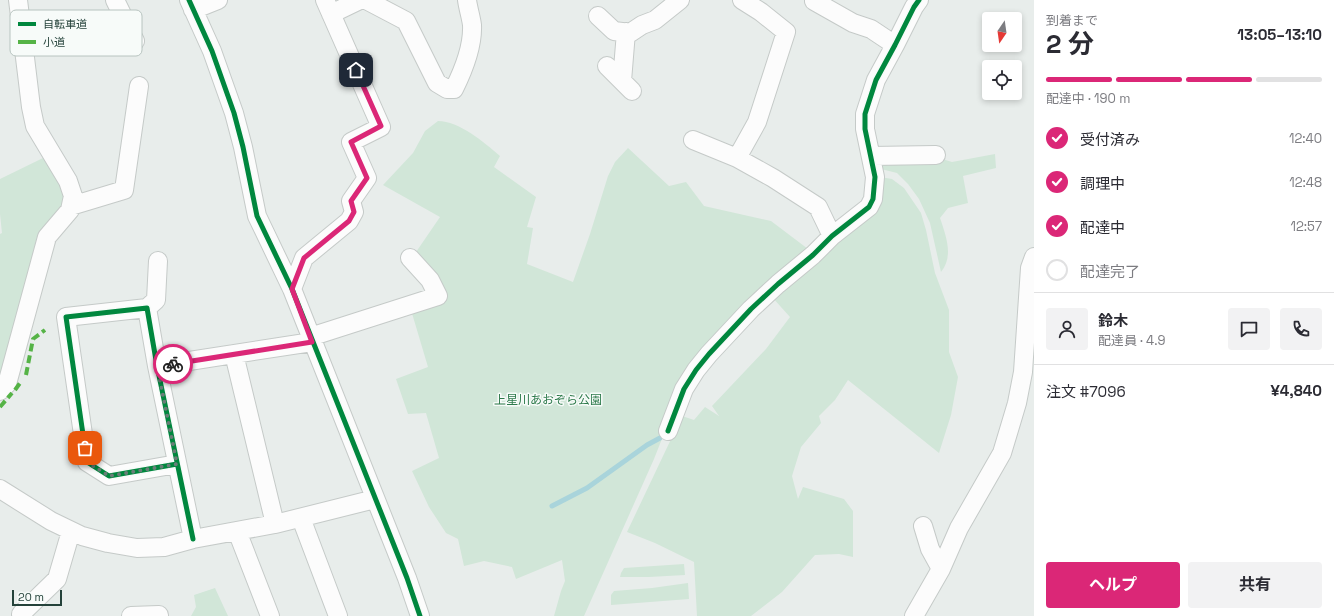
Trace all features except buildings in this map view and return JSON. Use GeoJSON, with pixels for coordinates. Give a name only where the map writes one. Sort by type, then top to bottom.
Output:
{"type":"FeatureCollection","features":[{"type":"Feature","properties":{"kind":"street"},"geometry":{"type":"LineString","coordinates":[[18,0],[19,10]]}},
{"type":"Feature","properties":{"kind":"street"},"geometry":{"type":"LineString","coordinates":[[116,0],[121,10]]}},
{"type":"Feature","properties":{"kind":"street"},"geometry":{"type":"LineString","coordinates":[[218,0],[191,5],[212,50],[234,113],[243,146],[257,216],[292,289],[311,340],[407,578],[420,616]]}},
{"type":"Feature","properties":{"kind":"street"},"geometry":{"type":"LineString","coordinates":[[292,289],[304,258],[349,221],[354,212],[351,201],[367,178],[351,142],[381,126],[328,7],[360,0]]}},
{"type":"Feature","properties":{"kind":"street"},"geometry":{"type":"LineString","coordinates":[[366,0],[406,21],[437,83],[447,88],[454,89],[464,69],[470,44],[472,25],[467,0]]}},
{"type":"Feature","properties":{"kind":"street"},"geometry":{"type":"LineString","coordinates":[[598,16],[614,31],[630,33],[642,25],[654,20],[680,0]]}},
{"type":"Feature","properties":{"kind":"street"},"geometry":{"type":"LineString","coordinates":[[737,158],[757,122],[786,32],[761,12],[742,0]]}},
{"type":"Feature","properties":{"kind":"street"},"geometry":{"type":"LineString","coordinates":[[668,431],[684,389],[696,370],[709,354],[751,309],[778,284],[813,255],[832,236],[869,207],[873,199],[875,188],[875,166],[865,130],[865,114],[876,80],[919,0]]}},
{"type":"Feature","properties":{"kind":"street"},"geometry":{"type":"LineString","coordinates":[[814,1],[853,23],[871,29],[895,45]]}},
{"type":"Feature","properties":{"kind":"street"},"geometry":{"type":"LineString","coordinates":[[607,66],[627,86],[626,32]]}},
{"type":"Feature","properties":{"kind":"street"},"geometry":{"type":"LineString","coordinates":[[0,391],[7,384],[47,237],[70,210],[73,196],[68,181],[35,126],[31,107],[25,56]]}},
{"type":"Feature","properties":{"kind":"street"},"geometry":{"type":"LineString","coordinates":[[71,206],[124,190],[138,86]]}},
{"type":"Feature","properties":{"kind":"street"},"geometry":{"type":"LineString","coordinates":[[693,140],[737,158],[773,178],[818,207],[832,236]]}},
{"type":"Feature","properties":{"kind":"street"},"geometry":{"type":"LineString","coordinates":[[875,166],[936,155]]}},
{"type":"Feature","properties":{"kind":"street"},"geometry":{"type":"LineString","coordinates":[[914,616],[941,569],[959,528],[1002,453],[1026,393],[1023,372],[1030,268],[1034,257]]}},
{"type":"Feature","properties":{"kind":"street"},"geometry":{"type":"LineString","coordinates":[[157,366],[311,340],[438,296],[430,280],[410,258]]}},
{"type":"Feature","properties":{"kind":"street"},"geometry":{"type":"LineString","coordinates":[[158,261],[156,300],[147,308],[66,318],[87,462],[109,476],[177,464]]}},
{"type":"Feature","properties":{"kind":"street"},"geometry":{"type":"LineString","coordinates":[[147,308],[157,366],[193,539]]}},
{"type":"Feature","properties":{"kind":"street"},"geometry":{"type":"LineString","coordinates":[[234,354],[275,524]]}},
{"type":"Feature","properties":{"kind":"street"},"geometry":{"type":"LineString","coordinates":[[0,489],[50,521],[82,536],[108,543],[137,548],[164,547],[193,539],[275,524],[375,500]]}},
{"type":"Feature","properties":{"kind":"street"},"geometry":{"type":"LineString","coordinates":[[301,518],[338,616]]}},
{"type":"Feature","properties":{"kind":"street"},"geometry":{"type":"LineString","coordinates":[[923,526],[930,549],[941,569]]}},
{"type":"Feature","properties":{"kind":"street"},"geometry":{"type":"LineString","coordinates":[[23,616],[21,614],[57,579],[71,531]]}},
{"type":"Feature","properties":{"kind":"street"},"geometry":{"type":"LineString","coordinates":[[236,531],[270,616]]}},
{"type":"Feature","properties":{"kind":"street"},"geometry":{"type":"LineString","coordinates":[[131,616],[150,616]]}},
{"type":"Feature","properties":{"kind":"green space","name":"上星川あおぞら公園"},"geometry":{"type":"Polygon","coordinates":[[[438,121],[454,124],[463,128],[487,145],[500,156],[494,167],[536,197],[527,227],[533,228],[527,264],[573,282],[608,176],[615,162],[628,148],[669,186],[686,182],[704,206],[771,221],[812,252],[682,388],[654,459],[584,616],[554,616],[565,581],[562,560],[516,579],[512,567],[484,561],[464,566],[458,539],[446,533],[429,507],[412,471],[439,458],[426,413],[408,414],[396,379],[428,367],[411,310],[431,304],[414,255],[440,217],[383,185],[413,153],[425,131],[438,121]]]}},
{"type":"Feature","properties":{"kind":"green space"},"geometry":{"type":"Polygon","coordinates":[[[995,154],[996,168],[963,176],[968,203],[948,208],[940,218],[948,246],[947,259],[941,272],[930,223],[919,199],[908,184],[897,173],[877,168],[875,160],[939,158],[952,162],[995,154]]]}},
{"type":"Feature","properties":{"kind":"green space"},"geometry":{"type":"Polygon","coordinates":[[[43,158],[68,198],[66,209],[38,233],[0,381],[0,234],[2,233],[0,214],[0,179],[43,158]]]}},
{"type":"Feature","properties":{"kind":"green space"},"geometry":{"type":"Polygon","coordinates":[[[880,177],[892,179],[904,188],[921,213],[935,273],[949,310],[949,352],[958,377],[951,415],[939,453],[848,380],[835,400],[819,416],[821,423],[801,447],[792,476],[798,499],[803,487],[844,499],[853,511],[853,557],[839,554],[815,555],[782,592],[751,616],[697,616],[694,562],[655,543],[627,532],[682,416],[694,420],[705,407],[719,416],[712,406],[766,349],[790,317],[772,297],[870,215],[880,177]]]}},
{"type":"Feature","properties":{"kind":"green space"},"geometry":{"type":"Polygon","coordinates":[[[684,564],[685,575],[620,577],[624,568],[684,564]]]}},
{"type":"Feature","properties":{"kind":"green space"},"geometry":{"type":"Polygon","coordinates":[[[688,583],[689,599],[611,605],[611,595],[614,591],[688,583]]]}},
{"type":"Feature","properties":{"kind":"green space"},"geometry":{"type":"Polygon","coordinates":[[[215,588],[228,616],[191,616],[196,607],[194,595],[215,588]]]}},
{"type":"Feature","properties":{"kind":"waterway"},"geometry":{"type":"LineString","coordinates":[[552,506],[587,488],[647,445],[660,438]]}},
{"type":"Feature","properties":{"kind":"marked path"},"geometry":{"type":"LineString","coordinates":[[26,375],[33,339],[45,330]]}},
{"type":"Feature","properties":{"kind":"marked path"},"geometry":{"type":"LineString","coordinates":[[15,390],[20,383]]}},
{"type":"Feature","properties":{"kind":"marked path"},"geometry":{"type":"LineString","coordinates":[[0,407],[12,393]]}},
{"type":"Feature","properties":{"kind":"cycle path"},"geometry":{"type":"LineString","coordinates":[[189,0],[212,51],[234,113],[243,147],[257,216],[292,289],[407,578],[420,616]]}},
{"type":"Feature","properties":{"kind":"cycle path"},"geometry":{"type":"LineString","coordinates":[[668,431],[684,389],[696,370],[709,354],[751,309],[778,284],[813,255],[832,236],[869,207],[873,199],[875,177],[865,129],[865,114],[876,80],[919,0]]}},
{"type":"Feature","properties":{"kind":"cycle path"},"geometry":{"type":"LineString","coordinates":[[177,464],[109,476],[87,462],[66,317],[147,308],[157,366],[193,539]]}},
{"type":"Feature","properties":{"kind":"way so far"},"geometry":{"type":"LineString","coordinates":[[85,448],[87,462],[109,476],[177,464],[157,366],[173,364]]}},
{"type":"Feature","properties":{"kind":"route"},"geometry":{"type":"LineString","coordinates":[[173,364],[312,342],[292,289],[304,258],[349,221],[354,212],[351,201],[367,178],[351,142],[381,126],[356,70]]}}]}
